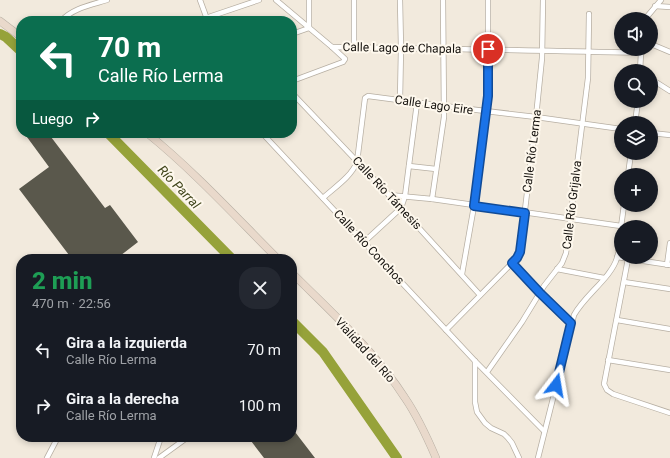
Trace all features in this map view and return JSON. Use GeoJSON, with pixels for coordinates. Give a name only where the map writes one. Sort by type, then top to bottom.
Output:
{"type":"FeatureCollection","features":[{"type":"Feature","properties":{"kind":"main road"},"geometry":{"type":"LineString","coordinates":[[0,20],[16,33]]}},
{"type":"Feature","properties":{"kind":"main road"},"geometry":{"type":"LineString","coordinates":[[153,138],[188,169],[273,254]]}},
{"type":"Feature","properties":{"kind":"main road","name":"Vialidad del Río"},"geometry":{"type":"LineString","coordinates":[[297,278],[383,367],[415,415],[436,458]]}},
{"type":"Feature","properties":{"kind":"street"},"geometry":{"type":"LineString","coordinates":[[66,16],[76,10],[107,0]]}},
{"type":"Feature","properties":{"kind":"street"},"geometry":{"type":"LineString","coordinates":[[200,0],[206,16]]}},
{"type":"Feature","properties":{"kind":"street"},"geometry":{"type":"LineString","coordinates":[[217,16],[259,0]]}},
{"type":"Feature","properties":{"kind":"street","name":"Calle Lago de Chapala"},"geometry":{"type":"LineString","coordinates":[[276,0],[295,16]]}},
{"type":"Feature","properties":{"kind":"street"},"geometry":{"type":"LineString","coordinates":[[297,32],[309,28],[309,0]]}},
{"type":"Feature","properties":{"kind":"street"},"geometry":{"type":"LineString","coordinates":[[354,0],[354,47]]}},
{"type":"Feature","properties":{"kind":"street"},"geometry":{"type":"LineString","coordinates":[[400,0],[400,100]]}},
{"type":"Feature","properties":{"kind":"street"},"geometry":{"type":"LineString","coordinates":[[432,199],[444,117],[443,0]]}},
{"type":"Feature","properties":{"kind":"street"},"geometry":{"type":"LineString","coordinates":[[462,274],[474,206],[489,82],[488,0]]}},
{"type":"Feature","properties":{"kind":"street","name":"Calle Río Lerma"},"geometry":{"type":"LineString","coordinates":[[446,330],[517,258],[520,252],[536,117],[542,50],[543,0]]}},
{"type":"Feature","properties":{"kind":"street"},"geometry":{"type":"LineString","coordinates":[[650,12],[661,0]]}},
{"type":"Feature","properties":{"kind":"street"},"geometry":{"type":"LineString","coordinates":[[655,6],[670,7]]}},
{"type":"Feature","properties":{"kind":"street","name":"Calle Río Grijalva"},"geometry":{"type":"LineString","coordinates":[[487,372],[564,259],[566,253],[588,78],[589,14]]}},
{"type":"Feature","properties":{"kind":"street","name":"Calle Lago de Chapala"},"geometry":{"type":"LineString","coordinates":[[297,18],[344,57],[343,62],[297,79]]}},
{"type":"Feature","properties":{"kind":"street","name":"Calle Lago de Chapala"},"geometry":{"type":"LineString","coordinates":[[332,46],[614,51]]}},
{"type":"Feature","properties":{"kind":"street"},"geometry":{"type":"LineString","coordinates":[[658,48],[670,52]]}},
{"type":"Feature","properties":{"kind":"street"},"geometry":{"type":"LineString","coordinates":[[658,83],[670,91]]}},
{"type":"Feature","properties":{"kind":"street","name":"Calle Lago Eire"},"geometry":{"type":"LineString","coordinates":[[357,162],[366,96],[614,128]]}},
{"type":"Feature","properties":{"kind":"street","name":"Calle Río Támesis"},"geometry":{"type":"LineString","coordinates":[[297,97],[480,295]]}},
{"type":"Feature","properties":{"kind":"street"},"geometry":{"type":"LineString","coordinates":[[364,242],[401,208],[405,196],[416,103]]}},
{"type":"Feature","properties":{"kind":"street"},"geometry":{"type":"LineString","coordinates":[[658,134],[670,135]]}},
{"type":"Feature","properties":{"kind":"street","name":"Calle Río Conchos"},"geometry":{"type":"LineString","coordinates":[[267,138],[475,361],[544,431]]}},
{"type":"Feature","properties":{"kind":"street"},"geometry":{"type":"LineString","coordinates":[[323,198],[353,171],[357,162]]}},
{"type":"Feature","properties":{"kind":"street"},"geometry":{"type":"LineString","coordinates":[[409,166],[436,169]]}},
{"type":"Feature","properties":{"kind":"street"},"geometry":{"type":"LineString","coordinates":[[389,196],[432,199],[614,227]]}},
{"type":"Feature","properties":{"kind":"street"},"geometry":{"type":"LineString","coordinates":[[658,264],[668,265],[670,243]]}},
{"type":"Feature","properties":{"kind":"street"},"geometry":{"type":"LineString","coordinates":[[512,263],[571,323]]}},
{"type":"Feature","properties":{"kind":"street"},"geometry":{"type":"LineString","coordinates":[[538,458],[571,323],[578,308],[614,264]]}},
{"type":"Feature","properties":{"kind":"street"},"geometry":{"type":"LineString","coordinates":[[627,264],[604,381],[605,387],[613,394],[670,413]]}},
{"type":"Feature","properties":{"kind":"street"},"geometry":{"type":"LineString","coordinates":[[557,269],[604,278]]}},
{"type":"Feature","properties":{"kind":"street"},"geometry":{"type":"LineString","coordinates":[[624,282],[670,289]]}},
{"type":"Feature","properties":{"kind":"street"},"geometry":{"type":"LineString","coordinates":[[617,320],[670,329]]}},
{"type":"Feature","properties":{"kind":"street"},"geometry":{"type":"LineString","coordinates":[[608,360],[670,370]]}},
{"type":"Feature","properties":{"kind":"street"},"geometry":{"type":"LineString","coordinates":[[475,361],[475,402],[477,412],[485,423],[508,438],[512,443],[518,458]]}},
{"type":"Feature","properties":{"kind":"street"},"geometry":{"type":"LineString","coordinates":[[47,458],[55,442]]}},
{"type":"Feature","properties":{"kind":"street"},"geometry":{"type":"LineString","coordinates":[[154,458],[159,442]]}},
{"type":"Feature","properties":{"kind":"street"},"geometry":{"type":"LineString","coordinates":[[159,458],[181,442]]}},
{"type":"Feature","properties":{"kind":"building"},"geometry":{"type":"Polygon","coordinates":[[[28,138],[52,138],[105,208],[110,205],[138,242],[122,254],[68,254],[19,189],[49,167],[28,138]]]}},
{"type":"Feature","properties":{"kind":"building"},"geometry":{"type":"Polygon","coordinates":[[[297,435],[315,458],[264,458],[252,442],[297,442],[297,435]]]}},
{"type":"Feature","properties":{"kind":"waterway","name":"Río Parral"},"geometry":{"type":"LineString","coordinates":[[0,34],[6,37],[16,46]]}},
{"type":"Feature","properties":{"kind":"waterway","name":"Río Parral"},"geometry":{"type":"LineString","coordinates":[[113,138],[227,254]]}},
{"type":"Feature","properties":{"kind":"waterway","name":"Río Parral"},"geometry":{"type":"LineString","coordinates":[[297,326],[323,352],[397,458]]}},
{"type":"Feature","properties":{"kind":"route"},"geometry":{"type":"LineString","coordinates":[[488,49],[488,96],[474,206],[525,213],[520,252],[512,263],[571,323],[556,385]]}}]}
